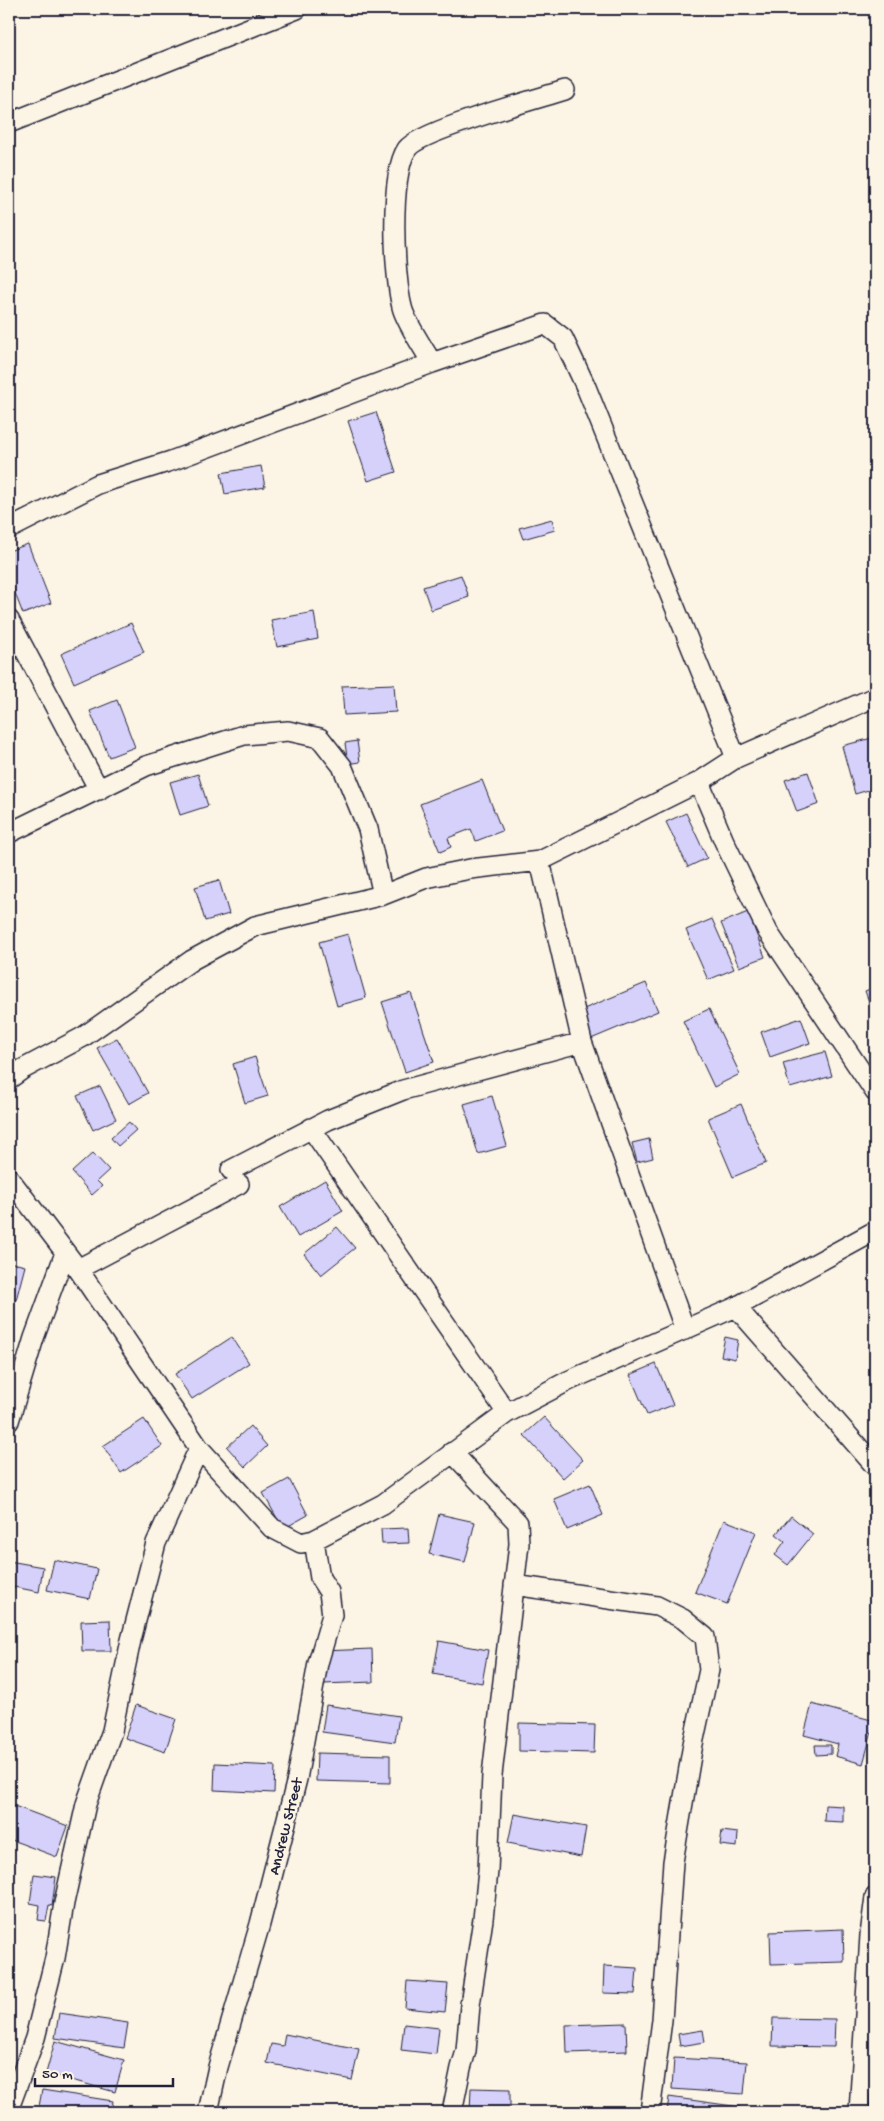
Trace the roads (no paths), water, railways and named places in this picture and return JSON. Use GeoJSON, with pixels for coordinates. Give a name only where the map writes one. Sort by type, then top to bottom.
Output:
{"type":"FeatureCollection","features":[{"type":"Feature","properties":{"kind":"street"},"geometry":{"type":"LineString","coordinates":[[9,123],[297,9]]}},
{"type":"Feature","properties":{"kind":"street"},"geometry":{"type":"LineString","coordinates":[[432,363],[402,308],[395,244],[398,173],[407,149],[429,134],[565,90]]}},
{"type":"Feature","properties":{"kind":"street"},"geometry":{"type":"LineString","coordinates":[[9,529],[98,484],[172,461],[432,363],[545,324],[563,338],[586,387],[736,758]]}},
{"type":"Feature","properties":{"kind":"street"},"geometry":{"type":"LineString","coordinates":[[9,620],[99,790]]}},
{"type":"Feature","properties":{"kind":"street"},"geometry":{"type":"LineString","coordinates":[[9,1079],[23,1069],[83,1037],[192,960],[255,926],[382,895],[426,878],[470,869],[540,861],[699,782],[736,758],[875,697]]}},
{"type":"Feature","properties":{"kind":"street"},"geometry":{"type":"LineString","coordinates":[[9,833],[146,766],[244,735],[288,731],[320,738],[342,766],[364,820],[382,895]]}},
{"type":"Feature","properties":{"kind":"street"},"geometry":{"type":"LineString","coordinates":[[699,782],[724,842],[768,932],[875,1092]]}},
{"type":"Feature","properties":{"kind":"street"},"geometry":{"type":"LineString","coordinates":[[540,861],[582,1042],[685,1330]]}},
{"type":"Feature","properties":{"kind":"street"},"geometry":{"type":"LineString","coordinates":[[78,1270],[235,1177],[311,1128],[403,1090],[582,1042]]}},
{"type":"Feature","properties":{"kind":"street"},"geometry":{"type":"LineString","coordinates":[[311,1128],[507,1413]]}},
{"type":"Feature","properties":{"kind":"street"},"geometry":{"type":"LineString","coordinates":[[9,1178],[78,1270],[198,1448],[272,1528],[301,1543],[314,1540],[382,1504],[507,1413],[568,1381],[736,1307],[875,1231]]}},
{"type":"Feature","properties":{"kind":"street"},"geometry":{"type":"LineString","coordinates":[[9,1421],[34,1338],[65,1253]]}},
{"type":"Feature","properties":{"kind":"street"},"geometry":{"type":"LineString","coordinates":[[736,1307],[871,1456]]}},
{"type":"Feature","properties":{"kind":"street"},"geometry":{"type":"LineString","coordinates":[[9,2108],[35,2038],[55,1958],[64,1903],[86,1804],[112,1731],[131,1640],[156,1543],[198,1448]]}},
{"type":"Feature","properties":{"kind":"street"},"geometry":{"type":"LineString","coordinates":[[452,1452],[518,1523],[519,1544],[492,1775],[488,1871],[483,1919],[470,2005],[466,2050],[452,2112]]}},
{"type":"Feature","properties":{"kind":"street","name":"Andrew Street"},"geometry":{"type":"LineString","coordinates":[[208,2112],[218,2067],[260,1924],[297,1780],[318,1663],[332,1615],[329,1592],[320,1578],[314,1540]]}},
{"type":"Feature","properties":{"kind":"street"},"geometry":{"type":"LineString","coordinates":[[514,1585],[657,1606],[683,1619],[705,1637],[709,1670],[689,1762],[673,1862],[662,2020],[650,2112]]}},
{"type":"Feature","properties":{"kind":"street"},"geometry":{"type":"LineString","coordinates":[[859,2112],[870,1936],[875,1897]]}}]}
